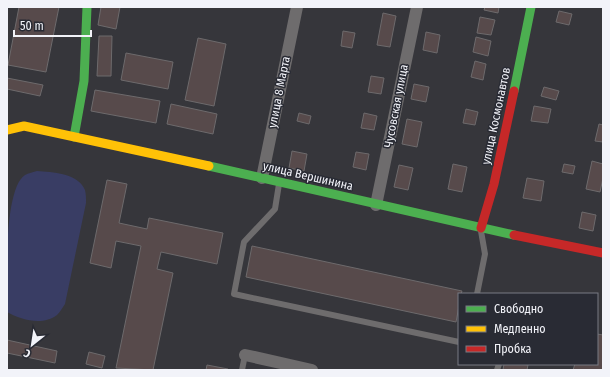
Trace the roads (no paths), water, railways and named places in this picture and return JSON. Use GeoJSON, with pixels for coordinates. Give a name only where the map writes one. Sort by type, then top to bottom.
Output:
{"type":"FeatureCollection","features":[{"type":"Feature","properties":{"kind":"main road"},"geometry":{"type":"LineString","coordinates":[[74,137],[84,80],[87,7]]}},
{"type":"Feature","properties":{"kind":"main road","name":"улица Космонавтов"},"geometry":{"type":"LineString","coordinates":[[481,228],[494,184],[531,7]]}},
{"type":"Feature","properties":{"kind":"main road","name":"улица Вершинина"},"geometry":{"type":"LineString","coordinates":[[7,130],[24,126],[262,178],[376,205],[603,253]]}},
{"type":"Feature","properties":{"kind":"street","name":"улица 8 Марта"},"geometry":{"type":"LineString","coordinates":[[262,178],[297,7]]}},
{"type":"Feature","properties":{"kind":"street","name":"Чусовская улица"},"geometry":{"type":"LineString","coordinates":[[376,205],[417,7]]}},
{"type":"Feature","properties":{"kind":"street"},"geometry":{"type":"LineString","coordinates":[[245,355],[307,370]]}},
{"type":"Feature","properties":{"kind":"lane"},"geometry":{"type":"LineString","coordinates":[[7,122],[24,126]]}},
{"type":"Feature","properties":{"kind":"lane"},"geometry":{"type":"LineString","coordinates":[[279,182],[275,209],[244,242],[234,294],[458,342]]}},
{"type":"Feature","properties":{"kind":"lane"},"geometry":{"type":"LineString","coordinates":[[477,293],[485,254],[481,228]]}},
{"type":"Feature","properties":{"kind":"lane"},"geometry":{"type":"LineString","coordinates":[[242,370],[245,355]]}}]}
